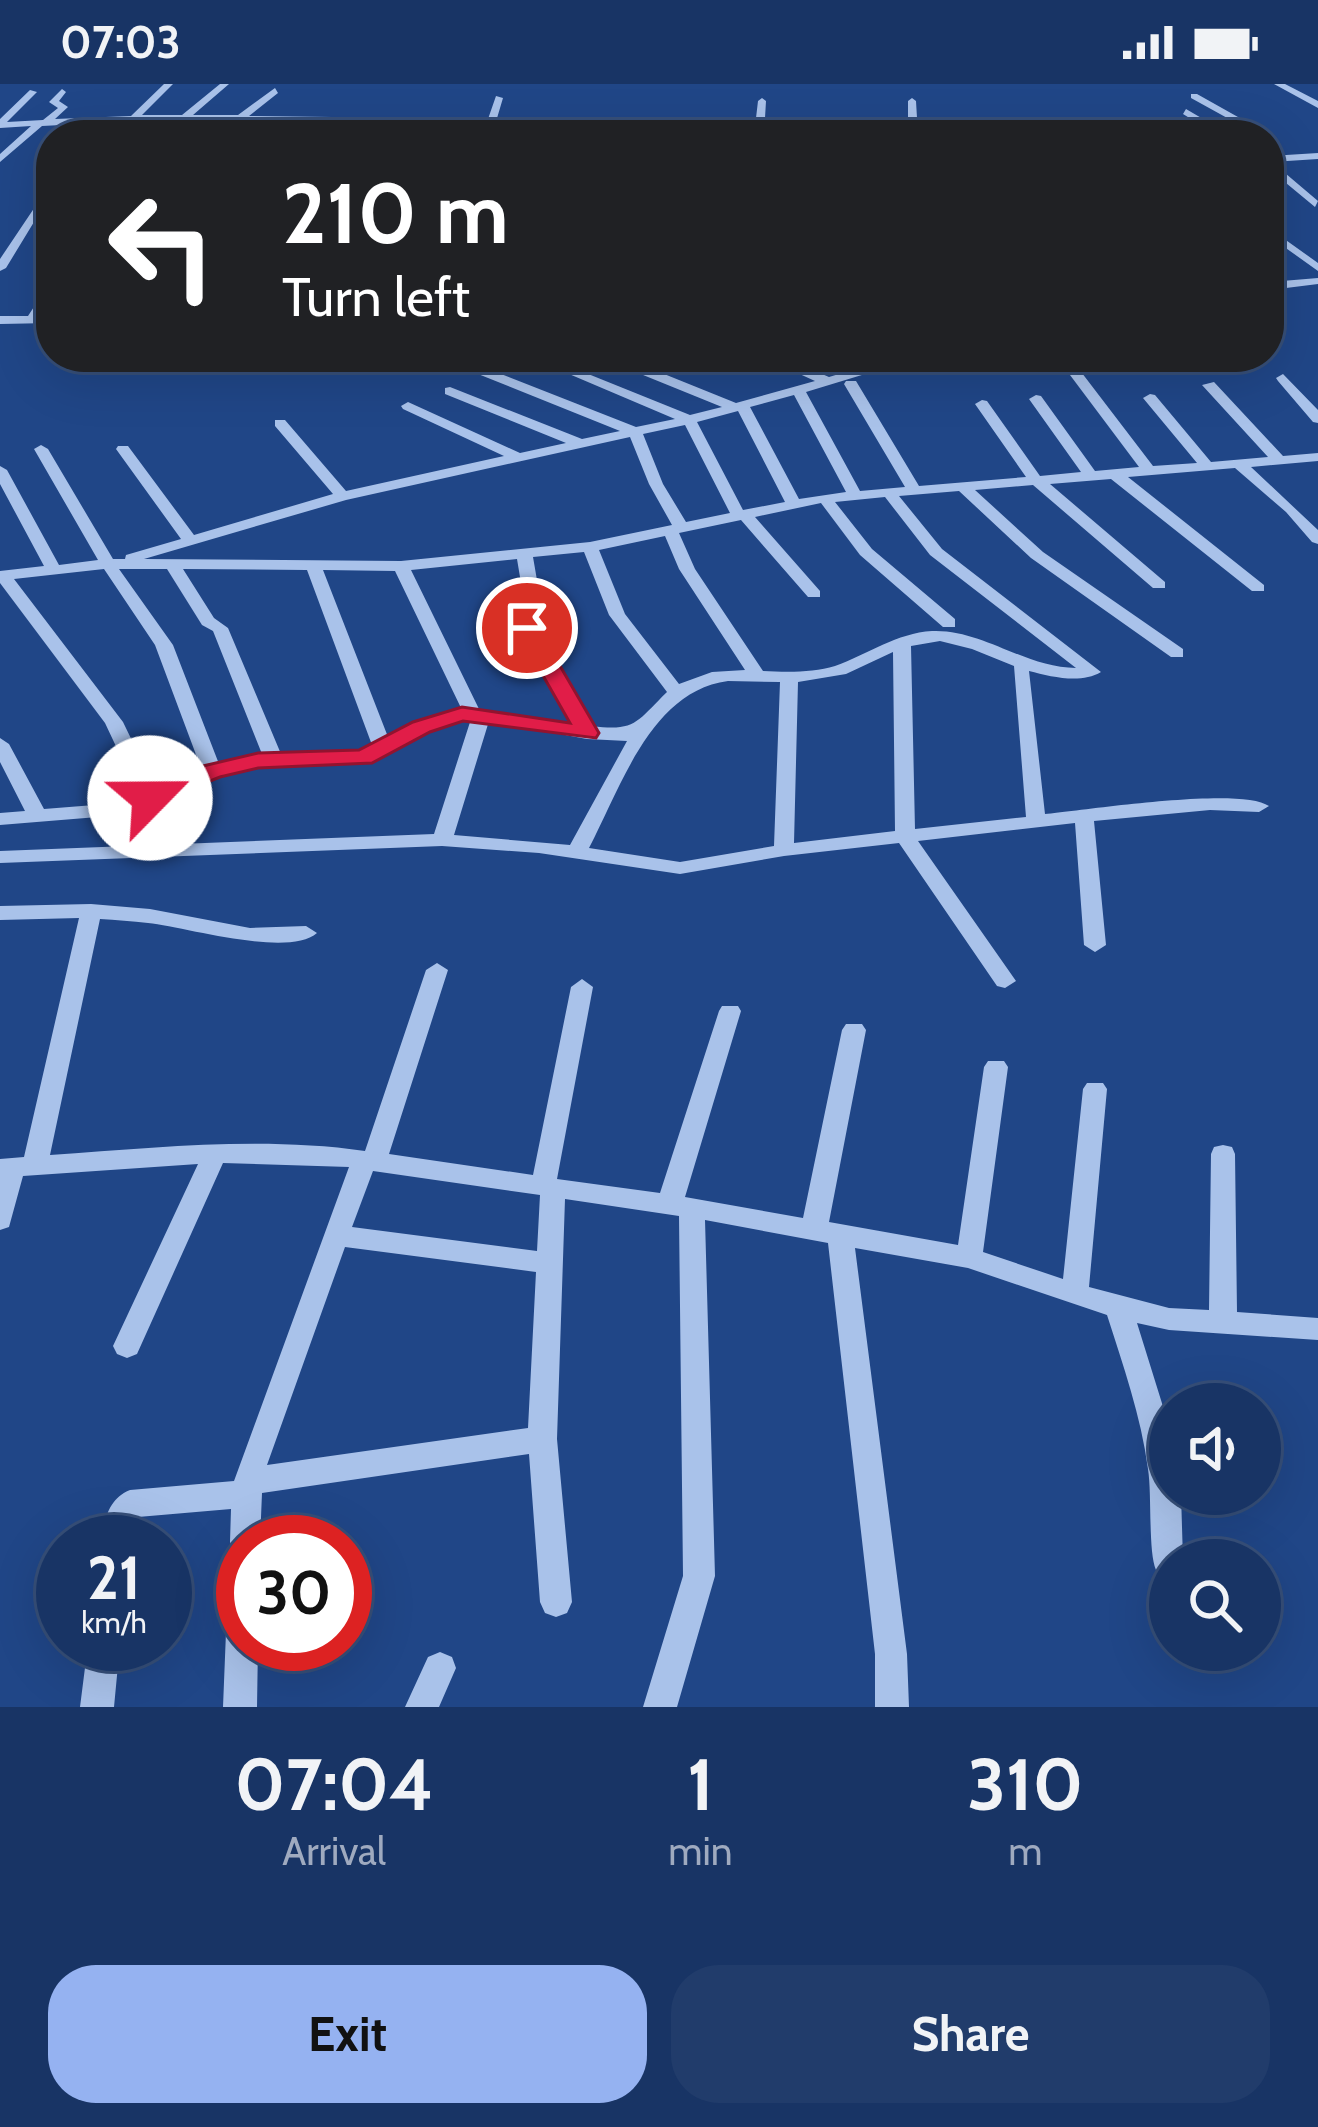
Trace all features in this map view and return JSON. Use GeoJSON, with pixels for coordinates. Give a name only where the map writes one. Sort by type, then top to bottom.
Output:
{"type":"FeatureCollection","features":[{"type":"Feature","properties":{"kind":"street"},"geometry":{"type":"LineString","coordinates":[[139,118],[170,84]]}},
{"type":"Feature","properties":{"kind":"street"},"geometry":{"type":"LineString","coordinates":[[183,118],[225,84]]}},
{"type":"Feature","properties":{"kind":"street"},"geometry":{"type":"LineString","coordinates":[[1278,84],[1318,104]]}},
{"type":"Feature","properties":{"kind":"street"},"geometry":{"type":"LineString","coordinates":[[242,119],[275,91]]}},
{"type":"Feature","properties":{"kind":"street"},"geometry":{"type":"LineString","coordinates":[[0,124],[33,92]]}},
{"type":"Feature","properties":{"kind":"street"},"geometry":{"type":"LineString","coordinates":[[47,120],[64,107],[53,102],[62,92]]}},
{"type":"Feature","properties":{"kind":"street"},"geometry":{"type":"LineString","coordinates":[[1194,96],[1238,120]]}},
{"type":"Feature","properties":{"kind":"street"},"geometry":{"type":"LineString","coordinates":[[490,120],[499,98]]}},
{"type":"Feature","properties":{"kind":"street"},"geometry":{"type":"LineString","coordinates":[[760,120],[762,101]]}},
{"type":"Feature","properties":{"kind":"street"},"geometry":{"type":"LineString","coordinates":[[912,101],[913,120]]}},
{"type":"Feature","properties":{"kind":"street"},"geometry":{"type":"LineString","coordinates":[[1186,112],[1199,120]]}},
{"type":"Feature","properties":{"kind":"street"},"geometry":{"type":"LineString","coordinates":[[107,120],[311,120]]}},
{"type":"Feature","properties":{"kind":"street"},"geometry":{"type":"LineString","coordinates":[[0,124],[36,124]]}},
{"type":"Feature","properties":{"kind":"street"},"geometry":{"type":"LineString","coordinates":[[0,159],[36,129]]}},
{"type":"Feature","properties":{"kind":"street"},"geometry":{"type":"LineString","coordinates":[[1286,147],[1304,157]]}},
{"type":"Feature","properties":{"kind":"street"},"geometry":{"type":"LineString","coordinates":[[1284,160],[1318,156]]}},
{"type":"Feature","properties":{"kind":"street"},"geometry":{"type":"LineString","coordinates":[[1284,176],[1315,204]]}},
{"type":"Feature","properties":{"kind":"street"},"geometry":{"type":"LineString","coordinates":[[0,268],[36,210]]}},
{"type":"Feature","properties":{"kind":"street"},"geometry":{"type":"LineString","coordinates":[[1284,242],[1318,268]]}},
{"type":"Feature","properties":{"kind":"street"},"geometry":{"type":"LineString","coordinates":[[1284,284],[1318,281]]}},
{"type":"Feature","properties":{"kind":"street"},"geometry":{"type":"LineString","coordinates":[[31,320],[36,312]]}},
{"type":"Feature","properties":{"kind":"street"},"geometry":{"type":"LineString","coordinates":[[0,320],[36,320]]}},
{"type":"Feature","properties":{"kind":"street"},"geometry":{"type":"LineString","coordinates":[[485,372],[635,432],[687,569],[756,674]]}},
{"type":"Feature","properties":{"kind":"street"},"geometry":{"type":"LineString","coordinates":[[571,372],[688,420],[741,514],[814,594]]}},
{"type":"Feature","properties":{"kind":"street"},"geometry":{"type":"LineString","coordinates":[[650,372],[739,406],[794,504]]}},
{"type":"Feature","properties":{"kind":"street"},"geometry":{"type":"LineString","coordinates":[[807,372],[829,382]]}},
{"type":"Feature","properties":{"kind":"street"},"geometry":{"type":"LineString","coordinates":[[847,372],[858,378],[915,491]]}},
{"type":"Feature","properties":{"kind":"street"},"geometry":{"type":"LineString","coordinates":[[108,565],[344,496],[688,420],[874,372]]}},
{"type":"Feature","properties":{"kind":"street"},"geometry":{"type":"LineString","coordinates":[[1074,372],[1148,470]]}},
{"type":"Feature","properties":{"kind":"street"},"geometry":{"type":"LineString","coordinates":[[1283,378],[1318,419]]}},
{"type":"Feature","properties":{"kind":"street"},"geometry":{"type":"LineString","coordinates":[[1209,385],[1287,459],[1318,475]]}},
{"type":"Feature","properties":{"kind":"street"},"geometry":{"type":"LineString","coordinates":[[798,390],[856,496]]}},
{"type":"Feature","properties":{"kind":"street"},"geometry":{"type":"LineString","coordinates":[[450,391],[582,444]]}},
{"type":"Feature","properties":{"kind":"street"},"geometry":{"type":"LineString","coordinates":[[1150,398],[1205,465]]}},
{"type":"Feature","properties":{"kind":"street"},"geometry":{"type":"LineString","coordinates":[[1036,399],[1090,474]]}},
{"type":"Feature","properties":{"kind":"street"},"geometry":{"type":"LineString","coordinates":[[982,404],[1034,478],[1159,585]]}},
{"type":"Feature","properties":{"kind":"street"},"geometry":{"type":"LineString","coordinates":[[408,406],[521,459]]}},
{"type":"Feature","properties":{"kind":"street"},"geometry":{"type":"LineString","coordinates":[[280,423],[344,496]]}},
{"type":"Feature","properties":{"kind":"street"},"geometry":{"type":"LineString","coordinates":[[40,449],[108,565],[164,645],[212,771]]}},
{"type":"Feature","properties":{"kind":"street"},"geometry":{"type":"LineString","coordinates":[[123,449],[190,541]]}},
{"type":"Feature","properties":{"kind":"street"},"geometry":{"type":"LineString","coordinates":[[1,576],[108,565],[400,566],[590,547],[825,498],[1318,457]]}},
{"type":"Feature","properties":{"kind":"street"},"geometry":{"type":"LineString","coordinates":[[1238,463],[1291,508],[1318,539]]}},
{"type":"Feature","properties":{"kind":"street"},"geometry":{"type":"LineString","coordinates":[[0,470],[54,570]]}},
{"type":"Feature","properties":{"kind":"street"},"geometry":{"type":"LineString","coordinates":[[1112,472],[1258,588]]}},
{"type":"Feature","properties":{"kind":"street"},"geometry":{"type":"LineString","coordinates":[[962,486],[1036,555],[1177,653]]}},
{"type":"Feature","properties":{"kind":"street"},"geometry":{"type":"LineString","coordinates":[[578,852],[642,730],[676,693],[698,681],[756,674],[828,674],[902,645],[940,636],[1036,670],[1090,671],[936,552],[889,493]]}},
{"type":"Feature","properties":{"kind":"street"},"geometry":{"type":"LineString","coordinates":[[825,498],[866,552],[949,622]]}},
{"type":"Feature","properties":{"kind":"street"},"geometry":{"type":"LineString","coordinates":[[590,547],[617,615],[676,693]]}},
{"type":"Feature","properties":{"kind":"street"},"geometry":{"type":"LineString","coordinates":[[524,553],[530,586],[507,593],[587,733]]}},
{"type":"Feature","properties":{"kind":"street"},"geometry":{"type":"LineString","coordinates":[[172,566],[208,621],[220,628],[273,758]]}},
{"type":"Feature","properties":{"kind":"street"},"geometry":{"type":"LineString","coordinates":[[400,566],[477,713],[442,840]]}},
{"type":"Feature","properties":{"kind":"street"},"geometry":{"type":"LineString","coordinates":[[314,569],[382,749]]}},
{"type":"Feature","properties":{"kind":"street"},"geometry":{"type":"LineString","coordinates":[[1,576],[102,703],[150,798]]}},
{"type":"Feature","properties":{"kind":"street"},"geometry":{"type":"LineString","coordinates":[[902,645],[905,837],[1005,981]]}},
{"type":"Feature","properties":{"kind":"street"},"geometry":{"type":"LineString","coordinates":[[1020,669],[1036,822]]}},
{"type":"Feature","properties":{"kind":"street"},"geometry":{"type":"LineString","coordinates":[[784,850],[789,674]]}},
{"type":"Feature","properties":{"kind":"street"},"geometry":{"type":"LineString","coordinates":[[0,819],[110,810],[212,771],[273,758],[350,760],[421,727],[477,713],[587,733],[623,736],[642,730]]}},
{"type":"Feature","properties":{"kind":"street"},"geometry":{"type":"LineString","coordinates":[[0,744],[38,816]]}},
{"type":"Feature","properties":{"kind":"street"},"geometry":{"type":"LineString","coordinates":[[0,857],[442,840],[578,852],[680,868],[784,850],[1084,816],[1210,805],[1258,806]]}},
{"type":"Feature","properties":{"kind":"street"},"geometry":{"type":"LineString","coordinates":[[1084,816],[1095,945]]}},
{"type":"Feature","properties":{"kind":"street"},"geometry":{"type":"LineString","coordinates":[[0,1220],[91,910]]}},
{"type":"Feature","properties":{"kind":"street"},"geometry":{"type":"LineString","coordinates":[[0,914],[91,910],[250,935],[306,933]]}},
{"type":"Feature","properties":{"kind":"street"},"geometry":{"type":"LineString","coordinates":[[246,1515],[253,1461],[336,1235],[369,1161],[436,970]]}},
{"type":"Feature","properties":{"kind":"street"},"geometry":{"type":"LineString","coordinates":[[556,1602],[542,1438],[548,1187],[582,987]]}},
{"type":"Feature","properties":{"kind":"street"},"geometry":{"type":"LineString","coordinates":[[659,1707],[699,1576],[681,1206],[730,1011]]}},
{"type":"Feature","properties":{"kind":"street"},"geometry":{"type":"LineString","coordinates":[[854,1030],[827,1232],[891,1654],[892,1707]]}},
{"type":"Feature","properties":{"kind":"street"},"geometry":{"type":"LineString","coordinates":[[969,1258],[996,1067]]}},
{"type":"Feature","properties":{"kind":"street"},"geometry":{"type":"LineString","coordinates":[[1075,1292],[1095,1089]]}},
{"type":"Feature","properties":{"kind":"street"},"geometry":{"type":"LineString","coordinates":[[16,1167],[214,1154],[369,1161],[681,1206],[969,1258],[1118,1308],[1223,1323],[1318,1329]]}},
{"type":"Feature","properties":{"kind":"street"},"geometry":{"type":"LineString","coordinates":[[127,1346],[214,1154]]}},
{"type":"Feature","properties":{"kind":"street"},"geometry":{"type":"LineString","coordinates":[[1223,1154],[1223,1323]]}},
{"type":"Feature","properties":{"kind":"street"},"geometry":{"type":"LineString","coordinates":[[336,1235],[548,1263]]}},
{"type":"Feature","properties":{"kind":"street"},"geometry":{"type":"LineString","coordinates":[[1118,1308],[1161,1438],[1171,1510],[1169,1539]]}},
{"type":"Feature","properties":{"kind":"street"},"geometry":{"type":"LineString","coordinates":[[122,1515],[130,1504],[240,1495],[248,1485],[542,1438]]}},
{"type":"Feature","properties":{"kind":"street"},"geometry":{"type":"LineString","coordinates":[[422,1707],[440,1668]]}},
{"type":"Feature","properties":{"kind":"street"},"geometry":{"type":"LineString","coordinates":[[97,1707],[101,1671]]}},
{"type":"Feature","properties":{"kind":"street"},"geometry":{"type":"LineString","coordinates":[[240,1707],[241,1671]]}},
{"type":"Feature","properties":{"kind":"route"},"geometry":{"type":"LineString","coordinates":[[150,798],[212,771],[258,760],[364,758],[421,727],[472,712],[587,733],[527,628]]}}]}
